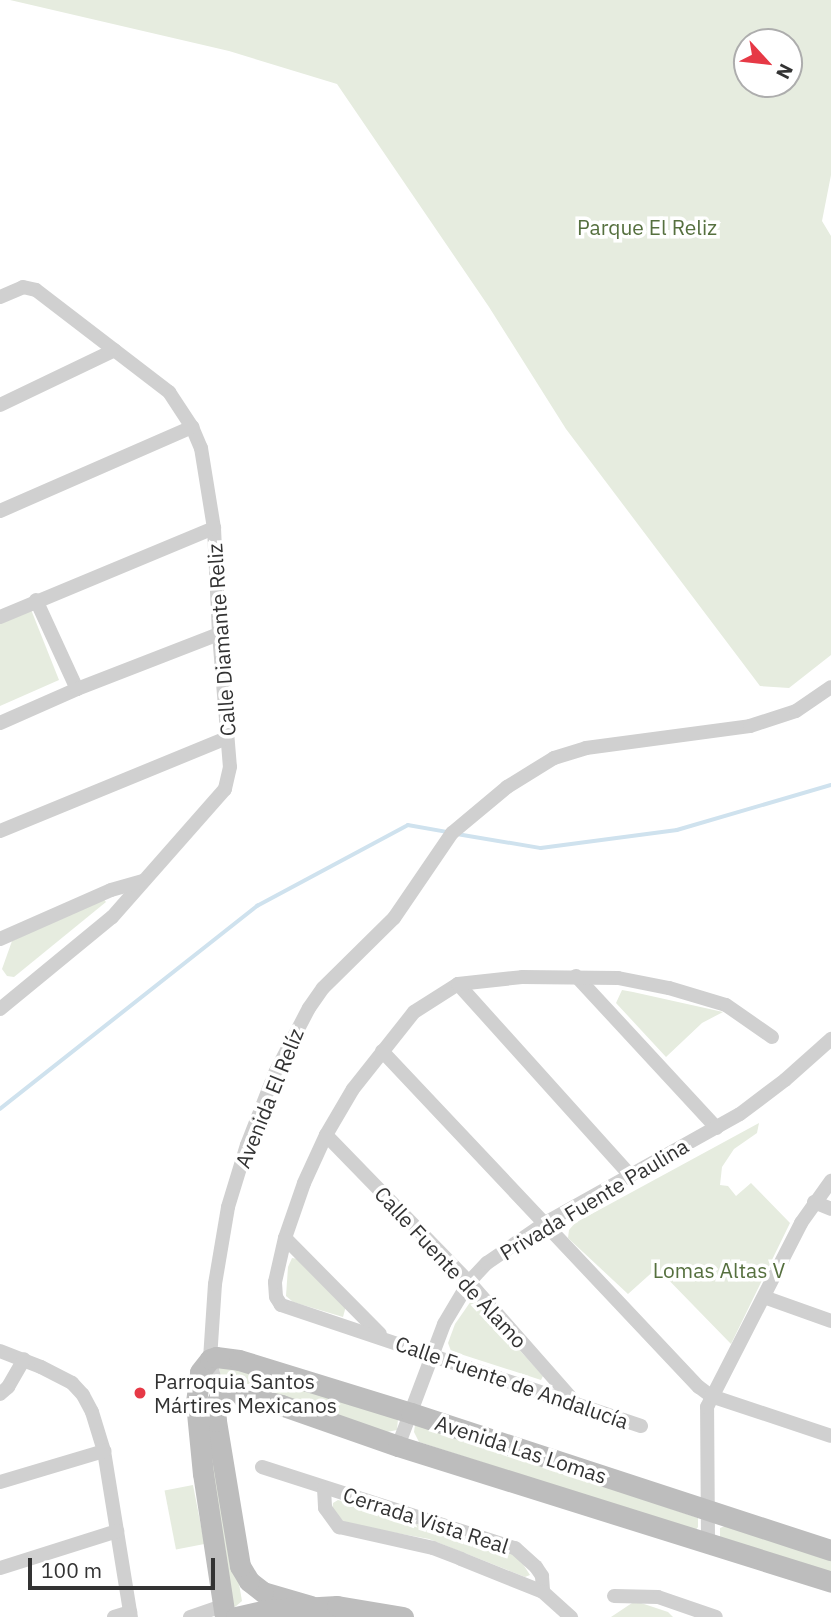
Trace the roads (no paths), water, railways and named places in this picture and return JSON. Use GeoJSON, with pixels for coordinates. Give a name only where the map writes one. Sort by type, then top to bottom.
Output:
{"type":"FeatureCollection","features":[{"type":"Feature","properties":{"kind":"main road","name":"Avenida Las Lomas"},"geometry":{"type":"LineString","coordinates":[[210,1359],[224,1357],[239,1360],[831,1550]]}},
{"type":"Feature","properties":{"kind":"main road","name":"Avenida El Relíz"},"geometry":{"type":"LineString","coordinates":[[210,1359],[200,1372],[196,1402],[203,1474],[229,1613]]}},
{"type":"Feature","properties":{"kind":"main road","name":"Avenida Las Lomas"},"geometry":{"type":"LineString","coordinates":[[218,1395],[223,1390],[232,1390],[398,1446],[708,1541],[831,1582]]}},
{"type":"Feature","properties":{"kind":"main road"},"geometry":{"type":"LineString","coordinates":[[218,1395],[216,1421],[240,1566],[249,1581],[263,1592],[312,1606]]}},
{"type":"Feature","properties":{"kind":"main road"},"geometry":{"type":"LineString","coordinates":[[229,1613],[312,1606],[371,1610],[403,1617]]}},
{"type":"Feature","properties":{"kind":"street","name":"Calle Diamante Reliz"},"geometry":{"type":"LineString","coordinates":[[0,297],[23,287],[31,287],[169,392],[192,427],[201,448],[214,528],[219,634],[230,766],[225,789],[112,918],[0,1009]]}},
{"type":"Feature","properties":{"kind":"street"},"geometry":{"type":"LineString","coordinates":[[0,405],[115,350]]}},
{"type":"Feature","properties":{"kind":"street"},"geometry":{"type":"LineString","coordinates":[[0,511],[192,427]]}},
{"type":"Feature","properties":{"kind":"street"},"geometry":{"type":"LineString","coordinates":[[0,617],[214,528]]}},
{"type":"Feature","properties":{"kind":"street"},"geometry":{"type":"LineString","coordinates":[[36,600],[77,689]]}},
{"type":"Feature","properties":{"kind":"street"},"geometry":{"type":"LineString","coordinates":[[0,723],[77,689],[219,634]]}},
{"type":"Feature","properties":{"kind":"street","name":"Avenida El Relíz"},"geometry":{"type":"LineString","coordinates":[[210,1359],[215,1284],[228,1207],[247,1145],[275,1073],[309,1008],[323,988],[394,918],[452,833],[507,787],[554,758],[586,748],[750,726],[796,711],[831,687]]}},
{"type":"Feature","properties":{"kind":"street"},"geometry":{"type":"LineString","coordinates":[[0,831],[227,738]]}},
{"type":"Feature","properties":{"kind":"street"},"geometry":{"type":"LineString","coordinates":[[0,939],[111,890],[143,881]]}},
{"type":"Feature","properties":{"kind":"street"},"geometry":{"type":"LineString","coordinates":[[576,976],[717,1128]]}},
{"type":"Feature","properties":{"kind":"street","name":"Calle Fuente de Andalucía"},"geometry":{"type":"LineString","coordinates":[[641,1426],[433,1353],[281,1305],[276,1297],[275,1282],[285,1238],[304,1182],[326,1135],[353,1089],[414,1012],[457,985],[485,979],[576,976],[618,978],[706,998],[737,1010],[772,1037]]}},
{"type":"Feature","properties":{"kind":"street"},"geometry":{"type":"LineString","coordinates":[[457,985],[630,1175]]}},
{"type":"Feature","properties":{"kind":"street","name":"Privada Fuente Paulina"},"geometry":{"type":"LineString","coordinates":[[398,1446],[444,1324],[469,1282],[487,1263],[545,1223],[717,1128],[762,1099],[831,1039]]}},
{"type":"Feature","properties":{"kind":"street"},"geometry":{"type":"LineString","coordinates":[[382,1051],[677,1364],[711,1396],[831,1436]]}},
{"type":"Feature","properties":{"kind":"street","name":"Calle Fuente de Álamo"},"geometry":{"type":"LineString","coordinates":[[326,1135],[469,1282],[573,1401]]}},
{"type":"Feature","properties":{"kind":"street"},"geometry":{"type":"LineString","coordinates":[[708,1541],[706,1413],[711,1396],[814,1202],[831,1181]]}},
{"type":"Feature","properties":{"kind":"street"},"geometry":{"type":"LineString","coordinates":[[814,1202],[831,1209]]}},
{"type":"Feature","properties":{"kind":"street","name":"Calle Fuente de Andalucía"},"geometry":{"type":"LineString","coordinates":[[285,1238],[383,1338]]}},
{"type":"Feature","properties":{"kind":"street"},"geometry":{"type":"LineString","coordinates":[[764,1297],[831,1321]]}},
{"type":"Feature","properties":{"kind":"street"},"geometry":{"type":"LineString","coordinates":[[0,1351],[24,1359],[64,1379],[83,1395],[99,1428],[130,1615],[114,1617]]}},
{"type":"Feature","properties":{"kind":"street"},"geometry":{"type":"LineString","coordinates":[[0,1394],[8,1387],[24,1359]]}},
{"type":"Feature","properties":{"kind":"street"},"geometry":{"type":"LineString","coordinates":[[210,1359],[218,1395]]}},
{"type":"Feature","properties":{"kind":"street"},"geometry":{"type":"LineString","coordinates":[[0,1482],[104,1451]]}},
{"type":"Feature","properties":{"kind":"street","name":"Cerrada Vista Real"},"geometry":{"type":"LineString","coordinates":[[262,1467],[514,1548],[536,1567],[542,1576],[543,1592]]}},
{"type":"Feature","properties":{"kind":"street","name":"Cerrada Vista Real"},"geometry":{"type":"LineString","coordinates":[[324,1488],[324,1508],[339,1527],[433,1548],[543,1592],[571,1617]]}},
{"type":"Feature","properties":{"kind":"street"},"geometry":{"type":"LineString","coordinates":[[0,1568],[117,1531]]}},
{"type":"Feature","properties":{"kind":"street"},"geometry":{"type":"LineString","coordinates":[[614,1596],[658,1597],[696,1614],[716,1617]]}},
{"type":"Feature","properties":{"kind":"street"},"geometry":{"type":"LineString","coordinates":[[190,1617],[229,1613]]}},
{"type":"Feature","properties":{"kind":"waterway"},"geometry":{"type":"LineString","coordinates":[[457,834],[541,848],[677,830],[831,785]]}},
{"type":"Feature","properties":{"kind":"waterway"},"geometry":{"type":"LineString","coordinates":[[0,1109],[257,906],[408,825],[446,832]]}},
{"type":"Feature","properties":{"kind":"place","name":"Parroquia Santos Mártires Mexicanos"},"geometry":{"type":"Point","coordinates":[140,1393]}},
{"type":"Feature","properties":{"kind":"park label","name":"Parque El Reliz"},"geometry":{"type":"Point","coordinates":[647,227]}},
{"type":"Feature","properties":{"kind":"park label","name":"Lomas Altas V"},"geometry":{"type":"Point","coordinates":[719,1270]}}]}
